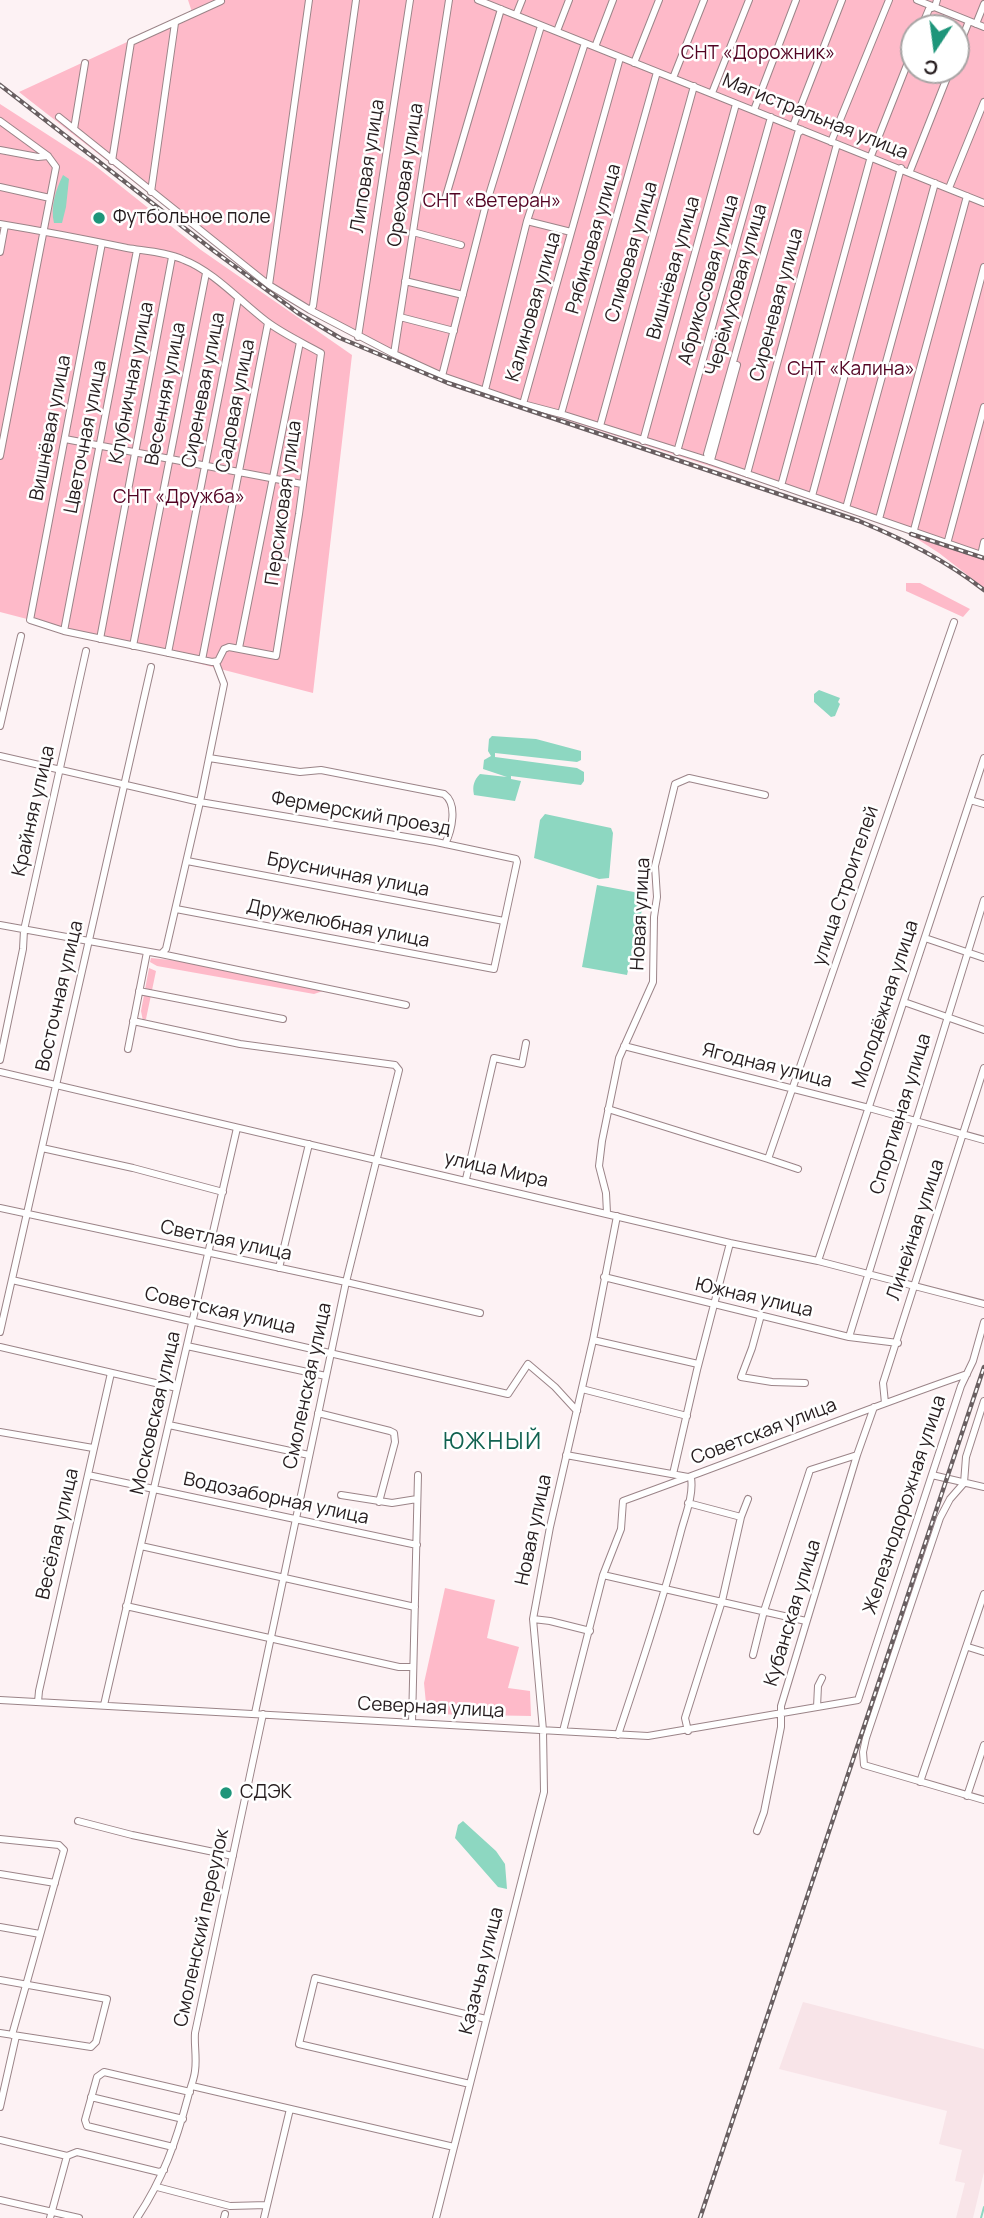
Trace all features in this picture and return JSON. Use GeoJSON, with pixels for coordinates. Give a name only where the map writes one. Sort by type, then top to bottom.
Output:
{"type":"FeatureCollection","features":[{"type":"Feature","properties":{"kind":"street"},"geometry":{"type":"LineString","coordinates":[[269,285],[309,0]]}},
{"type":"Feature","properties":{"kind":"street"},"geometry":{"type":"LineString","coordinates":[[310,310],[313,306],[356,0]]}},
{"type":"Feature","properties":{"kind":"street","name":"Липовая улица"},"geometry":{"type":"LineString","coordinates":[[358,337],[410,0]]}},
{"type":"Feature","properties":{"kind":"street","name":"Ореховая улица"},"geometry":{"type":"LineString","coordinates":[[394,354],[449,0]]}},
{"type":"Feature","properties":{"kind":"street","name":"Магистральная улица"},"geometry":{"type":"LineString","coordinates":[[478,0],[984,202]]}},
{"type":"Feature","properties":{"kind":"street"},"geometry":{"type":"LineString","coordinates":[[516,15],[522,0]]}},
{"type":"Feature","properties":{"kind":"street"},"geometry":{"type":"LineString","coordinates":[[556,31],[569,0]]}},
{"type":"Feature","properties":{"kind":"street"},"geometry":{"type":"LineString","coordinates":[[595,47],[613,0]]}},
{"type":"Feature","properties":{"kind":"street"},"geometry":{"type":"LineString","coordinates":[[634,63],[659,0]]}},
{"type":"Feature","properties":{"kind":"street"},"geometry":{"type":"LineString","coordinates":[[673,78],[704,0]]}},
{"type":"Feature","properties":{"kind":"street"},"geometry":{"type":"LineString","coordinates":[[712,93],[749,0]]}},
{"type":"Feature","properties":{"kind":"street"},"geometry":{"type":"LineString","coordinates":[[754,110],[796,0]]}},
{"type":"Feature","properties":{"kind":"street"},"geometry":{"type":"LineString","coordinates":[[793,126],[842,0]]}},
{"type":"Feature","properties":{"kind":"street","name":"Сиреневая улица"},"geometry":{"type":"LineString","coordinates":[[747,474],[834,143],[889,0]]}},
{"type":"Feature","properties":{"kind":"street"},"geometry":{"type":"LineString","coordinates":[[917,0],[936,4],[984,27]]}},
{"type":"Feature","properties":{"kind":"street"},"geometry":{"type":"LineString","coordinates":[[112,161],[131,42],[221,1]]}},
{"type":"Feature","properties":{"kind":"street"},"geometry":{"type":"LineString","coordinates":[[970,28],[984,4]]}},
{"type":"Feature","properties":{"kind":"street"},"geometry":{"type":"LineString","coordinates":[[446,196],[501,9]]}},
{"type":"Feature","properties":{"kind":"street"},"geometry":{"type":"LineString","coordinates":[[150,192],[175,23]]}},
{"type":"Feature","properties":{"kind":"street"},"geometry":{"type":"LineString","coordinates":[[442,376],[485,208],[541,26]]}},
{"type":"Feature","properties":{"kind":"street"},"geometry":{"type":"LineString","coordinates":[[485,390],[527,221],[584,43]]}},
{"type":"Feature","properties":{"kind":"street","name":"Калиновая улица"},"geometry":{"type":"LineString","coordinates":[[523,404],[620,58]]}},
{"type":"Feature","properties":{"kind":"street"},"geometry":{"type":"LineString","coordinates":[[74,129],[85,63]]}},
{"type":"Feature","properties":{"kind":"street","name":"Рябиновая улица"},"geometry":{"type":"LineString","coordinates":[[561,414],[657,72]]}},
{"type":"Feature","properties":{"kind":"street"},"geometry":{"type":"LineString","coordinates":[[781,486],[871,156],[900,82]]}},
{"type":"Feature","properties":{"kind":"street"},"geometry":{"type":"LineString","coordinates":[[910,172],[945,84]]}},
{"type":"Feature","properties":{"kind":"street","name":"Сливовая улица"},"geometry":{"type":"LineString","coordinates":[[600,426],[694,86]]}},
{"type":"Feature","properties":{"kind":"street"},"geometry":{"type":"LineString","coordinates":[[949,188],[984,102]]}},
{"type":"Feature","properties":{"kind":"street","name":"Вишнёвая улица"},"geometry":{"type":"LineString","coordinates":[[643,441],[736,104]]}},
{"type":"Feature","properties":{"kind":"street"},"geometry":{"type":"LineString","coordinates":[[59,117],[269,285],[358,337],[394,354],[442,376],[523,404],[710,461],[982,555],[984,542]]}},
{"type":"Feature","properties":{"kind":"street","name":"Абрикосовая улица"},"geometry":{"type":"LineString","coordinates":[[677,452],[771,117]]}},
{"type":"Feature","properties":{"kind":"street"},"geometry":{"type":"LineString","coordinates":[[0,121],[48,156],[57,167],[3,424],[0,456]]}},
{"type":"Feature","properties":{"kind":"street"},"geometry":{"type":"LineString","coordinates":[[710,461],[802,130]]}},
{"type":"Feature","properties":{"kind":"street"},"geometry":{"type":"LineString","coordinates":[[0,150],[38,157],[48,156]]}},
{"type":"Feature","properties":{"kind":"street"},"geometry":{"type":"LineString","coordinates":[[812,496],[901,168]]}},
{"type":"Feature","properties":{"kind":"street"},"geometry":{"type":"LineString","coordinates":[[846,508],[935,183]]}},
{"type":"Feature","properties":{"kind":"street"},"geometry":{"type":"LineString","coordinates":[[0,187],[50,198]]}},
{"type":"Feature","properties":{"kind":"street"},"geometry":{"type":"LineString","coordinates":[[880,519],[967,196]]}},
{"type":"Feature","properties":{"kind":"street"},"geometry":{"type":"LineString","coordinates":[[527,221],[571,232]]}},
{"type":"Feature","properties":{"kind":"street"},"geometry":{"type":"LineString","coordinates":[[0,252],[3,224],[184,260],[206,273],[268,323],[300,342],[239,648],[224,649],[216,663]]}},
{"type":"Feature","properties":{"kind":"street"},"geometry":{"type":"LineString","coordinates":[[413,232],[461,245]]}},
{"type":"Feature","properties":{"kind":"street","name":"Вишнёвая улица"},"geometry":{"type":"LineString","coordinates":[[64,631],[30,620],[102,243]]}},
{"type":"Feature","properties":{"kind":"street","name":"Цветочная улица"},"geometry":{"type":"LineString","coordinates":[[64,631],[137,250]]}},
{"type":"Feature","properties":{"kind":"street","name":"Клубничная улица"},"geometry":{"type":"LineString","coordinates":[[100,639],[172,257]]}},
{"type":"Feature","properties":{"kind":"street"},"geometry":{"type":"LineString","coordinates":[[914,530],[984,267]]}},
{"type":"Feature","properties":{"kind":"street","name":"Весенняя улица"},"geometry":{"type":"LineString","coordinates":[[133,646],[206,273]]}},
{"type":"Feature","properties":{"kind":"street"},"geometry":{"type":"LineString","coordinates":[[405,281],[463,295]]}},
{"type":"Feature","properties":{"kind":"street","name":"Сиреневая улица"},"geometry":{"type":"LineString","coordinates":[[169,653],[238,299]]}},
{"type":"Feature","properties":{"kind":"street"},"geometry":{"type":"LineString","coordinates":[[400,317],[454,331]]}},
{"type":"Feature","properties":{"kind":"street","name":"Садовая улица"},"geometry":{"type":"LineString","coordinates":[[202,660],[268,323]]}},
{"type":"Feature","properties":{"kind":"street","name":"Персиковая улица"},"geometry":{"type":"LineString","coordinates":[[239,648],[276,656],[321,354],[300,342]]}},
{"type":"Feature","properties":{"kind":"street"},"geometry":{"type":"LineString","coordinates":[[947,544],[984,407]]}},
{"type":"Feature","properties":{"kind":"street"},"geometry":{"type":"LineString","coordinates":[[65,439],[302,484]]}},
{"type":"Feature","properties":{"kind":"street","name":"улица Строителей"},"geometry":{"type":"LineString","coordinates":[[768,1159],[954,622]]}},
{"type":"Feature","properties":{"kind":"street"},"geometry":{"type":"LineString","coordinates":[[64,631],[216,663]]}},
{"type":"Feature","properties":{"kind":"street"},"geometry":{"type":"LineString","coordinates":[[0,726],[20,636]]}},
{"type":"Feature","properties":{"kind":"street","name":"Крайняя улица"},"geometry":{"type":"LineString","coordinates":[[0,1060],[23,949],[24,930],[86,651]]}},
{"type":"Feature","properties":{"kind":"street"},"geometry":{"type":"LineString","coordinates":[[161,954],[166,949],[176,909],[224,684],[216,663]]}},
{"type":"Feature","properties":{"kind":"street","name":"Восточная улица"},"geometry":{"type":"LineString","coordinates":[[0,1332],[152,667]]}},
{"type":"Feature","properties":{"kind":"street","name":"Фермерский проезд"},"geometry":{"type":"LineString","coordinates":[[0,756],[200,802],[446,844],[516,859],[504,921]]}},
{"type":"Feature","properties":{"kind":"street"},"geometry":{"type":"LineString","coordinates":[[209,758],[300,772],[321,770],[444,794],[450,799],[452,812],[446,844]]}},
{"type":"Feature","properties":{"kind":"street","name":"Молодёжная улица"},"geometry":{"type":"LineString","coordinates":[[818,1261],[984,758]]}},
{"type":"Feature","properties":{"kind":"street","name":"Новая улица"},"geometry":{"type":"LineString","coordinates":[[607,1213],[606,1193],[599,1166],[608,1109],[624,1046],[646,1003],[653,982],[657,897],[655,866],[675,784],[689,778],[765,795]]}},
{"type":"Feature","properties":{"kind":"street"},"geometry":{"type":"LineString","coordinates":[[970,800],[984,804]]}},
{"type":"Feature","properties":{"kind":"street","name":"Брусничная улица"},"geometry":{"type":"LineString","coordinates":[[187,861],[504,921]]}},
{"type":"Feature","properties":{"kind":"street","name":"Спортивная улица"},"geometry":{"type":"LineString","coordinates":[[849,1337],[984,900]]}},
{"type":"Feature","properties":{"kind":"street","name":"Дружелюбная улица"},"geometry":{"type":"LineString","coordinates":[[176,909],[494,969],[504,921]]}},
{"type":"Feature","properties":{"kind":"street"},"geometry":{"type":"LineString","coordinates":[[0,925],[161,954],[406,1005]]}},
{"type":"Feature","properties":{"kind":"street"},"geometry":{"type":"LineString","coordinates":[[925,938],[984,958]]}},
{"type":"Feature","properties":{"kind":"street"},"geometry":{"type":"LineString","coordinates":[[128,1049],[149,952]]}},
{"type":"Feature","properties":{"kind":"street"},"geometry":{"type":"LineString","coordinates":[[139,991],[284,1019]]}},
{"type":"Feature","properties":{"kind":"street"},"geometry":{"type":"LineString","coordinates":[[904,1002],[984,1030]]}},
{"type":"Feature","properties":{"kind":"street","name":"Смоленская улица"},"geometry":{"type":"LineString","coordinates":[[133,1021],[240,1044],[398,1067],[346,1282],[255,1713]]}},
{"type":"Feature","properties":{"kind":"street"},"geometry":{"type":"LineString","coordinates":[[466,1179],[494,1058],[522,1064],[526,1043]]}},
{"type":"Feature","properties":{"kind":"street","name":"Ягодная улица"},"geometry":{"type":"LineString","coordinates":[[624,1046],[984,1140]]}},
{"type":"Feature","properties":{"kind":"street","name":"Линейная улица"},"geometry":{"type":"LineString","coordinates":[[886,1402],[883,1383],[984,1068]]}},
{"type":"Feature","properties":{"kind":"street","name":"улица Мира"},"geometry":{"type":"LineString","coordinates":[[0,1072],[818,1261],[984,1304]]}},
{"type":"Feature","properties":{"kind":"street"},"geometry":{"type":"LineString","coordinates":[[608,1109],[798,1169]]}},
{"type":"Feature","properties":{"kind":"street","name":"Московская улица"},"geometry":{"type":"LineString","coordinates":[[104,1705],[237,1128]]}},
{"type":"Feature","properties":{"kind":"street"},"geometry":{"type":"LineString","coordinates":[[279,1268],[309,1144]]}},
{"type":"Feature","properties":{"kind":"street"},"geometry":{"type":"LineString","coordinates":[[42,1148],[223,1192]]}},
{"type":"Feature","properties":{"kind":"street","name":"Светлая улица"},"geometry":{"type":"LineString","coordinates":[[0,1208],[480,1313]]}},
{"type":"Feature","properties":{"kind":"street","name":"Новая улица"},"geometry":{"type":"LineString","coordinates":[[543,1730],[533,1619],[617,1216]]}},
{"type":"Feature","properties":{"kind":"street"},"geometry":{"type":"LineString","coordinates":[[673,1474],[730,1242]]}},
{"type":"Feature","properties":{"kind":"street","name":"Южная улица"},"geometry":{"type":"LineString","coordinates":[[604,1277],[849,1337],[898,1343]]}},
{"type":"Feature","properties":{"kind":"street","name":"Советская улица"},"geometry":{"type":"LineString","coordinates":[[12,1280],[508,1394],[528,1364],[577,1411]]}},
{"type":"Feature","properties":{"kind":"street"},"geometry":{"type":"LineString","coordinates":[[761,1315],[741,1377],[805,1383]]}},
{"type":"Feature","properties":{"kind":"street","name":"Железнодорожная улица"},"geometry":{"type":"LineString","coordinates":[[858,1700],[932,1475],[973,1361],[984,1321]]}},
{"type":"Feature","properties":{"kind":"street"},"geometry":{"type":"LineString","coordinates":[[593,1340],[698,1364]]}},
{"type":"Feature","properties":{"kind":"street","name":"Советская улица"},"geometry":{"type":"LineString","coordinates":[[187,1346],[326,1376]]}},
{"type":"Feature","properties":{"kind":"street"},"geometry":{"type":"LineString","coordinates":[[0,1348],[177,1388]]}},
{"type":"Feature","properties":{"kind":"street","name":"Весёлая улица"},"geometry":{"type":"LineString","coordinates":[[38,1702],[38,1691],[111,1373]]}},
{"type":"Feature","properties":{"kind":"street","name":"Советская улица"},"geometry":{"type":"LineString","coordinates":[[566,1455],[691,1478],[886,1402],[967,1374]]}},
{"type":"Feature","properties":{"kind":"street"},"geometry":{"type":"LineString","coordinates":[[582,1389],[687,1416]]}},
{"type":"Feature","properties":{"kind":"street"},"geometry":{"type":"LineString","coordinates":[[984,1401],[966,1457],[964,1483],[950,1499],[940,1518],[863,1752],[864,1765],[984,1800]]}},
{"type":"Feature","properties":{"kind":"street","name":"Кубанская улица"},"geometry":{"type":"LineString","coordinates":[[757,1830],[764,1812],[781,1727],[780,1714],[806,1621],[874,1407]]}},
{"type":"Feature","properties":{"kind":"street"},"geometry":{"type":"LineString","coordinates":[[318,1413],[394,1433],[395,1443],[379,1502]]}},
{"type":"Feature","properties":{"kind":"street"},"geometry":{"type":"LineString","coordinates":[[169,1425],[309,1455]]}},
{"type":"Feature","properties":{"kind":"street"},"geometry":{"type":"LineString","coordinates":[[0,1432],[93,1448]]}},
{"type":"Feature","properties":{"kind":"street"},"geometry":{"type":"LineString","coordinates":[[753,1655],[764,1611],[810,1470],[857,1455]]}},
{"type":"Feature","properties":{"kind":"street","name":"Водозаборная улица"},"geometry":{"type":"LineString","coordinates":[[88,1475],[417,1545]]}},
{"type":"Feature","properties":{"kind":"street"},"geometry":{"type":"LineString","coordinates":[[412,1723],[418,1475]]}},
{"type":"Feature","properties":{"kind":"street"},"geometry":{"type":"LineString","coordinates":[[932,1475],[984,1487]]}},
{"type":"Feature","properties":{"kind":"street"},"geometry":{"type":"LineString","coordinates":[[563,1731],[603,1575],[621,1529],[623,1501],[691,1478],[688,1503],[666,1589],[618,1735]]}},
{"type":"Feature","properties":{"kind":"street"},"geometry":{"type":"LineString","coordinates":[[341,1495],[392,1503],[417,1499]]}},
{"type":"Feature","properties":{"kind":"street"},"geometry":{"type":"LineString","coordinates":[[688,1731],[685,1718],[722,1601],[741,1517],[748,1499]]}},
{"type":"Feature","properties":{"kind":"street"},"geometry":{"type":"LineString","coordinates":[[688,1503],[741,1517]]}},
{"type":"Feature","properties":{"kind":"street"},"geometry":{"type":"LineString","coordinates":[[141,1546],[415,1607]]}},
{"type":"Feature","properties":{"kind":"street"},"geometry":{"type":"LineString","coordinates":[[603,1575],[806,1621]]}},
{"type":"Feature","properties":{"kind":"street"},"geometry":{"type":"LineString","coordinates":[[920,1782],[984,1594]]}},
{"type":"Feature","properties":{"kind":"street"},"geometry":{"type":"LineString","coordinates":[[127,1606],[399,1667],[413,1667]]}},
{"type":"Feature","properties":{"kind":"street"},"geometry":{"type":"LineString","coordinates":[[533,1619],[590,1631]]}},
{"type":"Feature","properties":{"kind":"street"},"geometry":{"type":"LineString","coordinates":[[968,1647],[984,1652]]}},
{"type":"Feature","properties":{"kind":"street"},"geometry":{"type":"LineString","coordinates":[[817,1707],[818,1686],[822,1678]]}},
{"type":"Feature","properties":{"kind":"street","name":"Северная улица"},"geometry":{"type":"LineString","coordinates":[[0,1700],[649,1736],[858,1700]]}},
{"type":"Feature","properties":{"kind":"street","name":"Смоленский переулок"},"geometry":{"type":"LineString","coordinates":[[137,2218],[157,2187],[183,2119],[191,2089],[195,2068],[195,2033],[263,1713]]}},
{"type":"Feature","properties":{"kind":"street","name":"Казачья улица"},"geometry":{"type":"LineString","coordinates":[[436,2218],[544,1792],[543,1730]]}},
{"type":"Feature","properties":{"kind":"street"},"geometry":{"type":"LineString","coordinates":[[967,1796],[984,1745]]}},
{"type":"Feature","properties":{"kind":"street"},"geometry":{"type":"LineString","coordinates":[[78,1821],[233,1856]]}},
{"type":"Feature","properties":{"kind":"street"},"geometry":{"type":"LineString","coordinates":[[0,1839],[59,1845],[63,1853],[26,1984],[0,2106]]}},
{"type":"Feature","properties":{"kind":"street"},"geometry":{"type":"LineString","coordinates":[[0,1874],[55,1883]]}},
{"type":"Feature","properties":{"kind":"street"},"geometry":{"type":"LineString","coordinates":[[0,1927],[40,1934]]}},
{"type":"Feature","properties":{"kind":"street"},"geometry":{"type":"LineString","coordinates":[[470,2084],[299,2043],[315,1978],[486,2019]]}},
{"type":"Feature","properties":{"kind":"street"},"geometry":{"type":"LineString","coordinates":[[0,1980],[107,1999],[93,2046],[89,2048],[0,2033]]}},
{"type":"Feature","properties":{"kind":"street"},"geometry":{"type":"LineString","coordinates":[[173,2147],[87,2126],[85,2120],[97,2077],[104,2072],[191,2089],[454,2147]]}},
{"type":"Feature","properties":{"kind":"street"},"geometry":{"type":"LineString","coordinates":[[91,2097],[183,2119]]}},
{"type":"Feature","properties":{"kind":"street"},"geometry":{"type":"LineString","coordinates":[[264,2218],[290,2109]]}},
{"type":"Feature","properties":{"kind":"street"},"geometry":{"type":"LineString","coordinates":[[0,2140],[67,2155],[77,2152],[159,2172],[164,2170]]}},
{"type":"Feature","properties":{"kind":"street"},"geometry":{"type":"LineString","coordinates":[[50,2214],[67,2155]]}},
{"type":"Feature","properties":{"kind":"street"},"geometry":{"type":"LineString","coordinates":[[157,2187],[230,2206],[267,2205]]}},
{"type":"Feature","properties":{"kind":"street"},"geometry":{"type":"LineString","coordinates":[[0,2200],[50,2214],[79,2218]]}},
{"type":"Feature","properties":{"kind":"shaded area"},"geometry":{"type":"Polygon","coordinates":[[[63,175],[69,179],[66,207],[62,223],[54,223],[54,198],[63,175]]]}},
{"type":"Feature","properties":{"kind":"shaded area"},"geometry":{"type":"Polygon","coordinates":[[[819,690],[840,698],[835,716],[831,717],[814,702],[814,694],[819,690]]]}},
{"type":"Feature","properties":{"kind":"shaded area"},"geometry":{"type":"Polygon","coordinates":[[[492,736],[536,739],[581,751],[581,760],[577,762],[495,753],[495,757],[577,768],[584,772],[584,781],[581,785],[511,776],[511,779],[521,781],[515,801],[474,795],[474,783],[480,774],[507,777],[483,769],[484,760],[491,756],[488,751],[489,739],[492,736]]]}},
{"type":"Feature","properties":{"kind":"shaded area"},"geometry":{"type":"Polygon","coordinates":[[[545,814],[611,828],[613,833],[609,878],[599,879],[534,858],[540,820],[545,814]]]}},
{"type":"Feature","properties":{"kind":"shaded area"},"geometry":{"type":"Polygon","coordinates":[[[597,885],[634,892],[645,897],[627,975],[582,967],[597,885]]]}},
{"type":"Feature","properties":{"kind":"shaded area"},"geometry":{"type":"Polygon","coordinates":[[[463,1821],[496,1851],[505,1864],[507,1889],[498,1887],[455,1838],[458,1825],[463,1821]]]}},
{"type":"Feature","properties":{"kind":"shaded area"},"geometry":{"type":"Polygon","coordinates":[[[803,2002],[984,2049],[984,2172],[973,2218],[956,2218],[965,2183],[955,2181],[962,2150],[939,2144],[947,2111],[779,2069],[803,2002]]]}},
{"type":"Feature","properties":{"kind":"green space","name":"СНТ «Ветеран»"},"geometry":{"type":"Polygon","coordinates":[[[188,0],[984,0],[984,588],[939,553],[897,526],[513,403],[419,369],[284,299],[19,92],[192,12],[188,0]]]}},
{"type":"Feature","properties":{"kind":"green space","name":"СНТ «Дружба»"},"geometry":{"type":"Polygon","coordinates":[[[0,104],[93,164],[201,250],[352,355],[313,693],[0,612],[0,104]]]}},
{"type":"Feature","properties":{"kind":"green space"},"geometry":{"type":"Polygon","coordinates":[[[906,583],[920,583],[970,609],[963,617],[906,591],[906,583]]]}},
{"type":"Feature","properties":{"kind":"green space"},"geometry":{"type":"Polygon","coordinates":[[[151,958],[180,961],[323,991],[314,994],[157,966],[150,962],[151,958]]]}},
{"type":"Feature","properties":{"kind":"green space"},"geometry":{"type":"Polygon","coordinates":[[[149,968],[156,971],[146,1019],[143,1021],[141,1011],[149,968]]]}},
{"type":"Feature","properties":{"kind":"green space"},"geometry":{"type":"Polygon","coordinates":[[[445,1588],[495,1600],[487,1638],[519,1647],[508,1688],[530,1691],[531,1716],[427,1714],[424,1683],[445,1588]]]}},
{"type":"Feature","properties":{"kind":"waterway"},"geometry":{"type":"LineString","coordinates":[[981,2218],[984,2207]]}},
{"type":"Feature","properties":{"kind":"railway"},"geometry":{"type":"LineString","coordinates":[[0,85],[214,251],[298,313],[340,338],[448,383],[859,521],[924,551],[984,590]]}},
{"type":"Feature","properties":{"kind":"railway"},"geometry":{"type":"LineString","coordinates":[[911,534],[984,558]]}},
{"type":"Feature","properties":{"kind":"railway"},"geometry":{"type":"LineString","coordinates":[[700,2218],[984,1367]]}},
{"type":"Feature","properties":{"kind":"place","name":"Футбольное поле"},"geometry":{"type":"Point","coordinates":[99,218]}},
{"type":"Feature","properties":{"kind":"place","name":"СДЭК"},"geometry":{"type":"Point","coordinates":[226,1793]}},
{"type":"Feature","properties":{"kind":"district","name":"ЮЖНЫЙ"},"geometry":{"type":"Point","coordinates":[493,1443]}},
{"type":"Feature","properties":{"kind":"park label","name":"СНТ «Дорожник»"},"geometry":{"type":"Point","coordinates":[758,54]}},
{"type":"Feature","properties":{"kind":"park label","name":"СНТ «Калина»"},"geometry":{"type":"Point","coordinates":[851,370]}}]}
